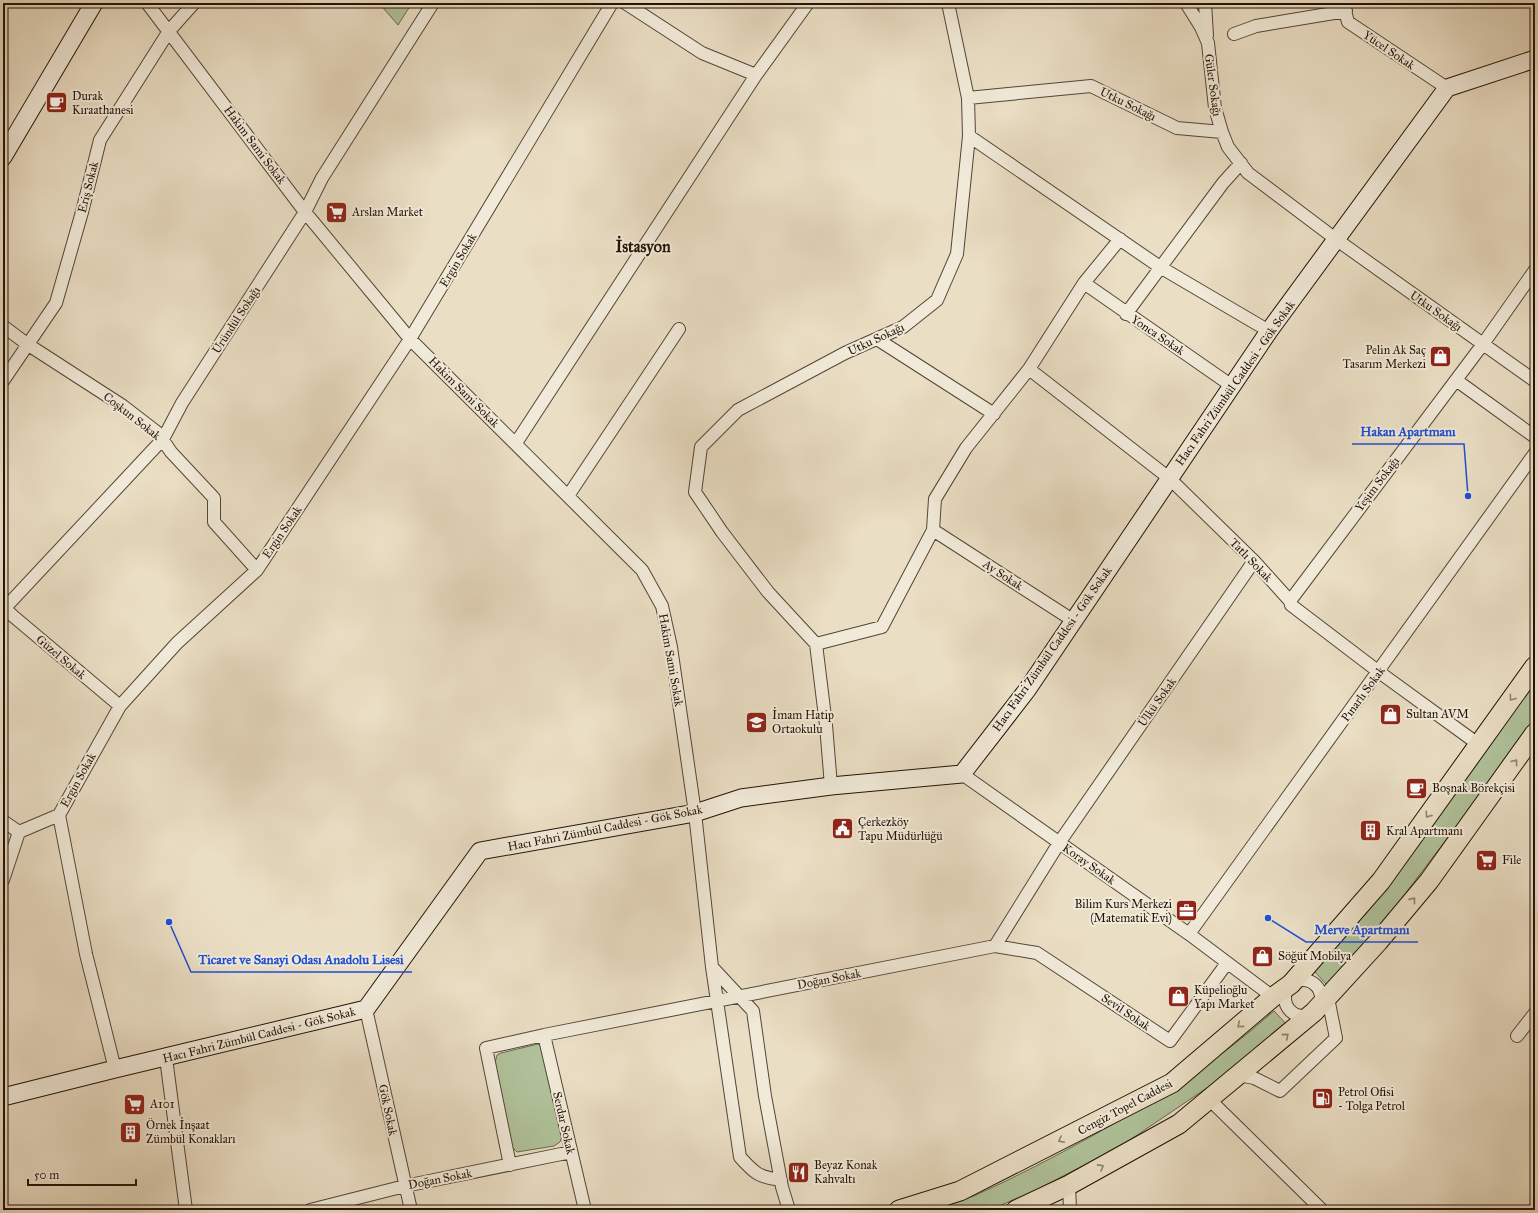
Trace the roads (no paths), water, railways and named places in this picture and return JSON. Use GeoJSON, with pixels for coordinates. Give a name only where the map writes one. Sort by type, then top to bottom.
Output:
{"type":"FeatureCollection","features":[{"type":"Feature","properties":{"kind":"main road","name":"Cengiz Topel Caddesi"},"geometry":{"type":"LineString","coordinates":[[899,1210],[960,1191],[1172,1083],[1273,997],[1291,984],[1380,881],[1535,666]]}},
{"type":"Feature","properties":{"kind":"main road"},"geometry":{"type":"LineString","coordinates":[[1016,1210],[1069,1185],[1179,1124],[1314,1012],[1378,942],[1428,881],[1535,733]]}},
{"type":"Feature","properties":{"kind":"street"},"geometry":{"type":"LineString","coordinates":[[3,157],[94,3]]}},
{"type":"Feature","properties":{"kind":"street","name":"Hakim Sami Sokak"},"geometry":{"type":"LineString","coordinates":[[147,3],[305,212],[410,339],[642,570],[662,606],[671,648],[695,813],[712,967],[740,1157],[751,1169],[763,1178],[781,1180]]}},
{"type":"Feature","properties":{"kind":"street","name":"Eriş Sokak"},"geometry":{"type":"LineString","coordinates":[[3,381],[56,303],[82,212],[100,140],[169,31],[194,3]]}},
{"type":"Feature","properties":{"kind":"street","name":"Üründül Sokağı"},"geometry":{"type":"LineString","coordinates":[[3,608],[162,439],[182,403],[305,212],[322,178],[433,3]]}},
{"type":"Feature","properties":{"kind":"street","name":"Ergin Sokak"},"geometry":{"type":"LineString","coordinates":[[115,1069],[86,954],[59,815],[120,706],[177,643],[257,570],[410,339],[612,3]]}},
{"type":"Feature","properties":{"kind":"street"},"geometry":{"type":"LineString","coordinates":[[625,3],[702,53],[756,75]]}},
{"type":"Feature","properties":{"kind":"street"},"geometry":{"type":"LineString","coordinates":[[516,443],[756,75],[808,3]]}},
{"type":"Feature","properties":{"kind":"street"},"geometry":{"type":"LineString","coordinates":[[948,3],[968,98]]}},
{"type":"Feature","properties":{"kind":"street","name":"Güler Sokağı"},"geometry":{"type":"LineString","coordinates":[[1186,3],[1201,27],[1208,43],[1214,108],[1228,147],[1248,174],[1337,240]]}},
{"type":"Feature","properties":{"kind":"street"},"geometry":{"type":"LineString","coordinates":[[1205,3],[1208,43]]}},
{"type":"Feature","properties":{"kind":"street"},"geometry":{"type":"LineString","coordinates":[[1234,34],[1256,26],[1344,7]]}},
{"type":"Feature","properties":{"kind":"street","name":"Yücel Sokak"},"geometry":{"type":"LineString","coordinates":[[1344,7],[1348,22],[1447,88]]}},
{"type":"Feature","properties":{"kind":"street"},"geometry":{"type":"LineString","coordinates":[[1447,88],[1535,59]]}},
{"type":"Feature","properties":{"kind":"street","name":"Utku Sokağı"},"geometry":{"type":"LineString","coordinates":[[816,644],[768,592],[722,532],[695,492],[701,447],[738,410],[846,353],[903,328],[937,300],[958,254],[970,136],[968,98],[1091,86],[1177,128],[1222,132]]}},
{"type":"Feature","properties":{"kind":"street","name":"Hacı Fahri Zümbül Caddesi - Gök Sokak"},"geometry":{"type":"LineString","coordinates":[[3,1097],[366,1009],[480,851],[695,813],[741,798],[831,786],[962,774],[1027,690],[1269,332],[1447,88]]}},
{"type":"Feature","properties":{"kind":"street"},"geometry":{"type":"LineString","coordinates":[[970,136],[1160,267],[1269,332]]}},
{"type":"Feature","properties":{"kind":"street"},"geometry":{"type":"LineString","coordinates":[[1126,314],[1223,183],[1240,163]]}},
{"type":"Feature","properties":{"kind":"street"},"geometry":{"type":"LineString","coordinates":[[831,786],[826,725],[816,644],[882,627],[933,530],[935,499],[966,448],[1029,369],[1084,284],[1120,239]]}},
{"type":"Feature","properties":{"kind":"street","name":"Utku Sokağı"},"geometry":{"type":"LineString","coordinates":[[1337,240],[1535,381]]}},
{"type":"Feature","properties":{"kind":"street","name":"Yeşim Sokağı"},"geometry":{"type":"LineString","coordinates":[[1290,601],[1483,344],[1535,270]]}},
{"type":"Feature","properties":{"kind":"street","name":"Yonca Sokak"},"geometry":{"type":"LineString","coordinates":[[1084,284],[1232,386]]}},
{"type":"Feature","properties":{"kind":"street","name":"Coşkun Sokak"},"geometry":{"type":"LineString","coordinates":[[3,326],[27,344],[123,406],[158,433],[171,452],[214,498],[214,522],[257,570]]}},
{"type":"Feature","properties":{"kind":"street"},"geometry":{"type":"LineString","coordinates":[[568,496],[679,329]]}},
{"type":"Feature","properties":{"kind":"street"},"geometry":{"type":"LineString","coordinates":[[877,339],[994,414]]}},
{"type":"Feature","properties":{"kind":"street","name":"Tatlı Sokak"},"geometry":{"type":"LineString","coordinates":[[1029,369],[1169,478],[1254,561],[1290,601],[1291,605],[1379,672],[1478,744]]}},
{"type":"Feature","properties":{"kind":"street"},"geometry":{"type":"LineString","coordinates":[[1456,380],[1535,437]]}},
{"type":"Feature","properties":{"kind":"street","name":"Pınarlı Sokak"},"geometry":{"type":"LineString","coordinates":[[1189,934],[1379,672],[1535,453]]}},
{"type":"Feature","properties":{"kind":"street","name":"Ay Sokak"},"geometry":{"type":"LineString","coordinates":[[933,530],[1074,621]]}},
{"type":"Feature","properties":{"kind":"street","name":"Ülkü Sokak"},"geometry":{"type":"LineString","coordinates":[[1059,843],[1254,561]]}},
{"type":"Feature","properties":{"kind":"street","name":"Güzel Sokak"},"geometry":{"type":"LineString","coordinates":[[3,608],[120,706]]}},
{"type":"Feature","properties":{"kind":"street","name":"Koray Sokak"},"geometry":{"type":"LineString","coordinates":[[962,774],[1189,934],[1273,997]]}},
{"type":"Feature","properties":{"kind":"street"},"geometry":{"type":"LineString","coordinates":[[3,880],[19,832],[59,815]]}},
{"type":"Feature","properties":{"kind":"street"},"geometry":{"type":"LineString","coordinates":[[3,821],[19,832]]}},
{"type":"Feature","properties":{"kind":"street"},"geometry":{"type":"LineString","coordinates":[[995,946],[1059,843]]}},
{"type":"Feature","properties":{"kind":"street","name":"Sevil Sokak"},"geometry":{"type":"LineString","coordinates":[[995,946],[1037,953],[1170,1041],[1227,962]]}},
{"type":"Feature","properties":{"kind":"street","name":"Doğan Sokak"},"geometry":{"type":"LineString","coordinates":[[510,1165],[486,1048],[544,1035],[995,946]]}},
{"type":"Feature","properties":{"kind":"street"},"geometry":{"type":"LineString","coordinates":[[712,967],[753,1011],[765,1096],[781,1180],[790,1210]]}},
{"type":"Feature","properties":{"kind":"street"},"geometry":{"type":"LineString","coordinates":[[1302,980],[1313,983],[1317,987],[1321,997],[1318,1008],[1314,1012],[1302,1016],[1291,1012],[1285,1001],[1287,989],[1291,984],[1302,980]]}},
{"type":"Feature","properties":{"kind":"street"},"geometry":{"type":"LineString","coordinates":[[1239,1075],[1254,1078],[1280,1091],[1336,1038],[1328,998]]}},
{"type":"Feature","properties":{"kind":"street","name":"Gök Sokak"},"geometry":{"type":"LineString","coordinates":[[366,1009],[411,1210]]}},
{"type":"Feature","properties":{"kind":"street"},"geometry":{"type":"LineString","coordinates":[[1517,1036],[1535,1013]]}},
{"type":"Feature","properties":{"kind":"street","name":"Serdar Sokak"},"geometry":{"type":"LineString","coordinates":[[544,1035],[585,1210]]}},
{"type":"Feature","properties":{"kind":"street"},"geometry":{"type":"LineString","coordinates":[[166,1058],[186,1210]]}},
{"type":"Feature","properties":{"kind":"street"},"geometry":{"type":"LineString","coordinates":[[1209,1099],[1322,1210]]}},
{"type":"Feature","properties":{"kind":"street","name":"Doğan Sokak"},"geometry":{"type":"LineString","coordinates":[[310,1210],[405,1186],[571,1152]]}},
{"type":"Feature","properties":{"kind":"street"},"geometry":{"type":"LineString","coordinates":[[1069,1185],[1070,1210]]}},
{"type":"Feature","properties":{"kind":"place","name":"Durak Kıraathanesi"},"geometry":{"type":"Point","coordinates":[56,103]}},
{"type":"Feature","properties":{"kind":"place","name":"Arslan Market"},"geometry":{"type":"Point","coordinates":[337,212]}},
{"type":"Feature","properties":{"kind":"place","name":"Pelin Ak Saç Tasarım Merkezi"},"geometry":{"type":"Point","coordinates":[1441,357]}},
{"type":"Feature","properties":{"kind":"place","name":"Hakan Apartmanı"},"geometry":{"type":"Point","coordinates":[1468,496]}},
{"type":"Feature","properties":{"kind":"place","name":"Sultan AVM"},"geometry":{"type":"Point","coordinates":[1391,714]}},
{"type":"Feature","properties":{"kind":"place","name":"İmam Hatip Ortaokulu"},"geometry":{"type":"Point","coordinates":[756,722]}},
{"type":"Feature","properties":{"kind":"place","name":"Boşnak Börekçisi"},"geometry":{"type":"Point","coordinates":[1416,788]}},
{"type":"Feature","properties":{"kind":"place","name":"Çerkezköy Tapu Müdürlüğü"},"geometry":{"type":"Point","coordinates":[843,829]}},
{"type":"Feature","properties":{"kind":"place","name":"Kral Apartmanı"},"geometry":{"type":"Point","coordinates":[1371,831]}},
{"type":"Feature","properties":{"kind":"place","name":"File"},"geometry":{"type":"Point","coordinates":[1487,860]}},
{"type":"Feature","properties":{"kind":"place","name":"Bilim Kurs Merkezi (Matematik Evi)"},"geometry":{"type":"Point","coordinates":[1187,911]}},
{"type":"Feature","properties":{"kind":"place","name":"Merve Apartmanı"},"geometry":{"type":"Point","coordinates":[1268,918]}},
{"type":"Feature","properties":{"kind":"place","name":"Ticaret ve Sanayi Odası Anadolu Lisesi"},"geometry":{"type":"Point","coordinates":[169,922]}},
{"type":"Feature","properties":{"kind":"place","name":"Söğüt Mobilya"},"geometry":{"type":"Point","coordinates":[1263,956]}},
{"type":"Feature","properties":{"kind":"place","name":"Küpelioğlu Yapı Market"},"geometry":{"type":"Point","coordinates":[1178,997]}},
{"type":"Feature","properties":{"kind":"place","name":"Petrol Ofisi - Tolga Petrol"},"geometry":{"type":"Point","coordinates":[1323,1099]}},
{"type":"Feature","properties":{"kind":"place","name":"A101"},"geometry":{"type":"Point","coordinates":[134,1104]}},
{"type":"Feature","properties":{"kind":"place","name":"Örnek İnşaat Zümbül Konakları"},"geometry":{"type":"Point","coordinates":[130,1132]}},
{"type":"Feature","properties":{"kind":"place","name":"Beyaz Konak Kahvaltı"},"geometry":{"type":"Point","coordinates":[799,1172]}},
{"type":"Feature","properties":{"kind":"district","name":"İstasyon"},"geometry":{"type":"Point","coordinates":[643,246]}}]}
